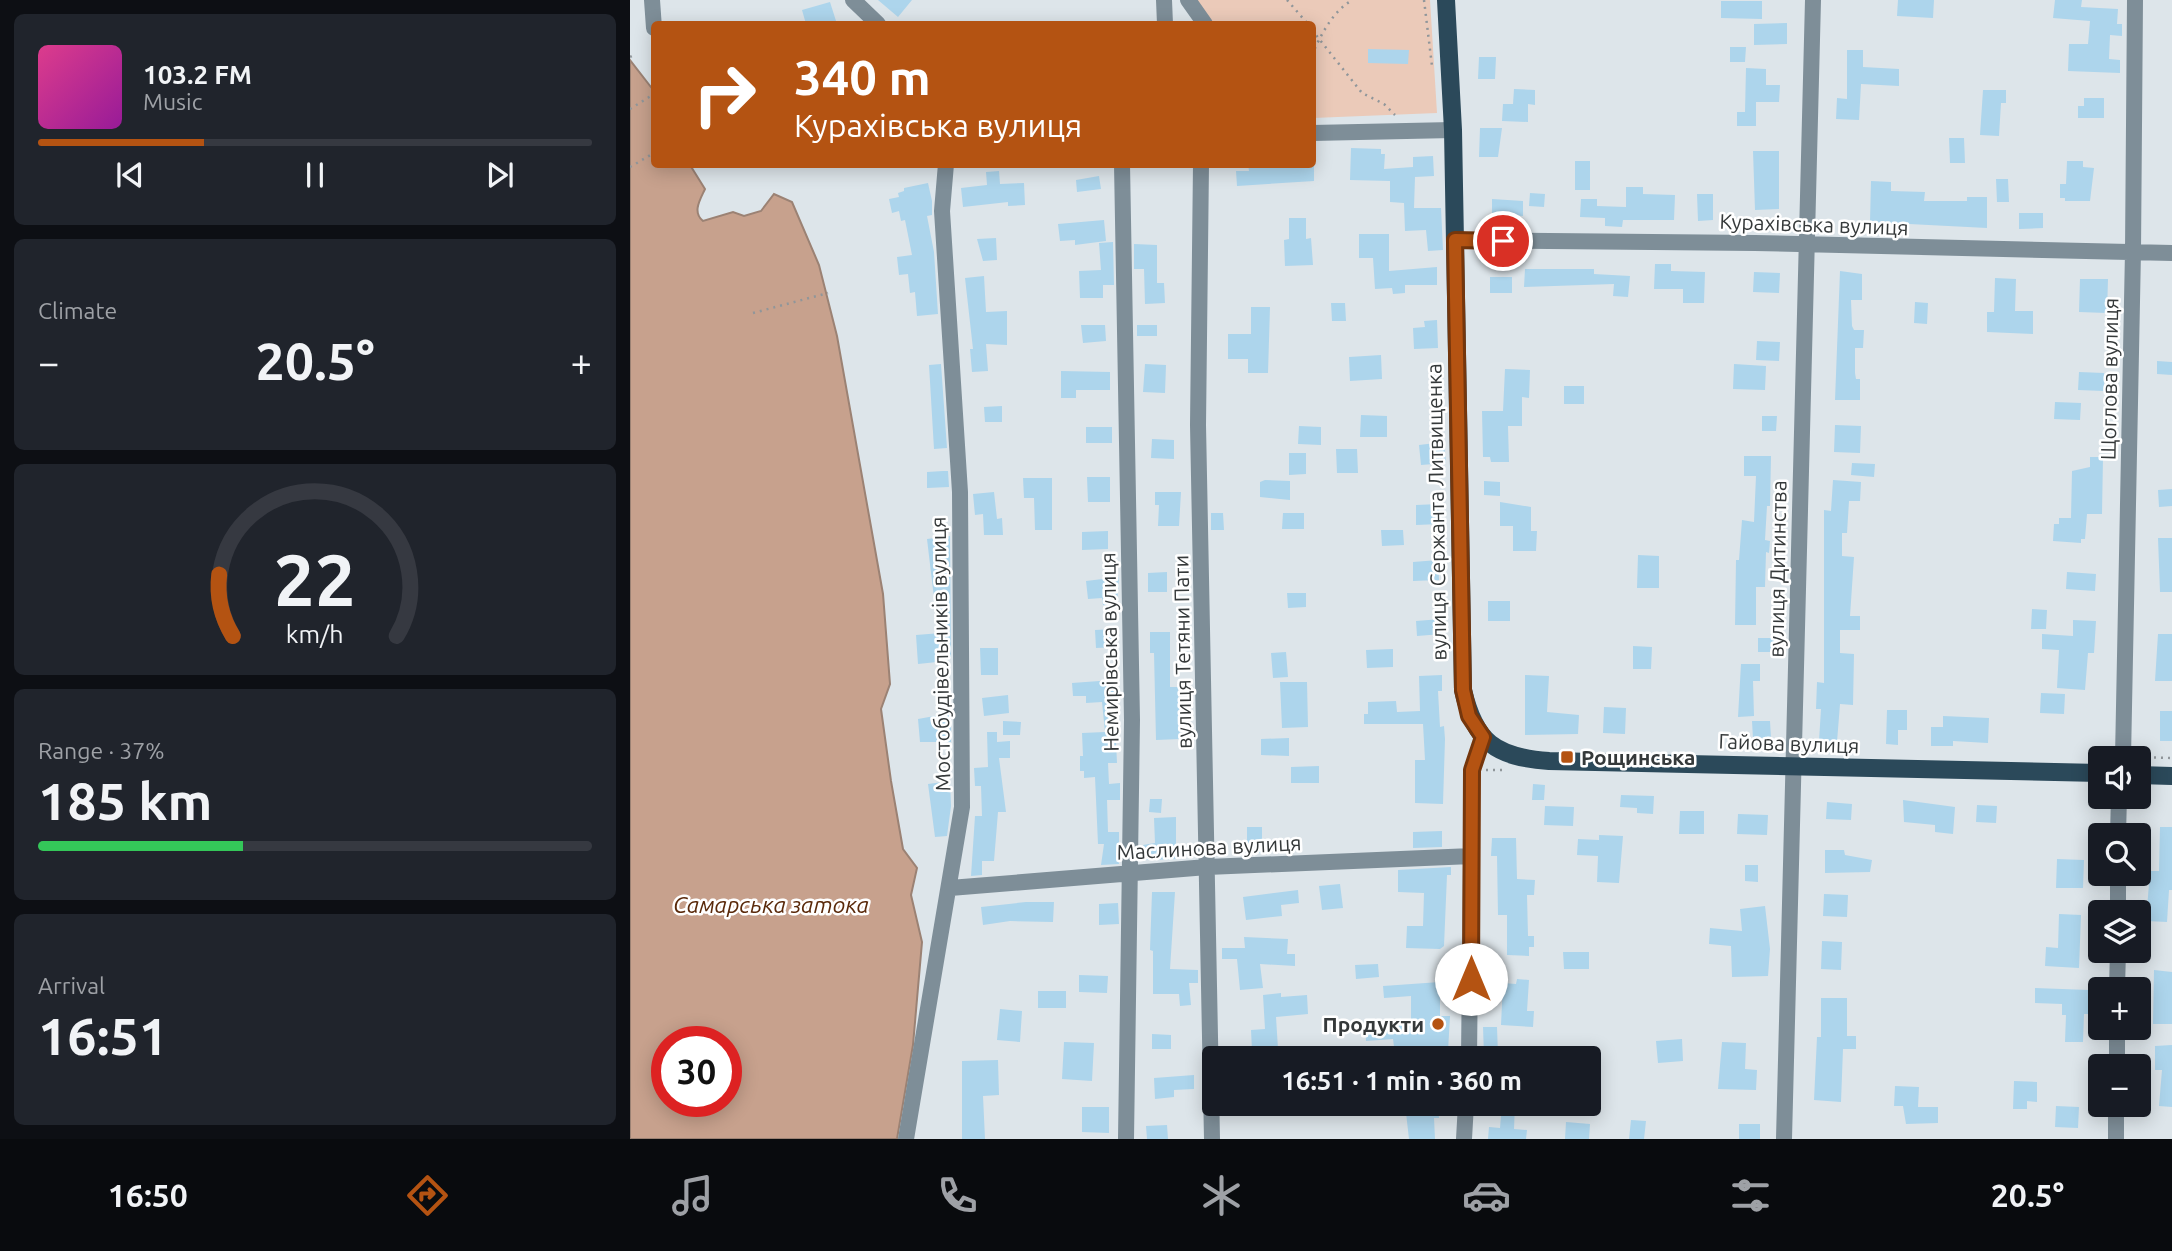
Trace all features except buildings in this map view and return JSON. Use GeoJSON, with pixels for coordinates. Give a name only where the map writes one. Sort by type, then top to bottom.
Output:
{"type":"FeatureCollection","features":[{"type":"Feature","properties":{"kind":"main road","name":"вулиця Сержанта Литвищенка"},"geometry":{"type":"LineString","coordinates":[[1446,0],[1453,130],[1463,690],[1469,716],[1483,737]]}},
{"type":"Feature","properties":{"kind":"main road","name":"Гайова вулиця"},"geometry":{"type":"LineString","coordinates":[[1483,737],[1494,748],[1528,760],[1795,764],[2088,774]]}},
{"type":"Feature","properties":{"kind":"main road"},"geometry":{"type":"LineString","coordinates":[[2151,775],[2172,775]]}},
{"type":"Feature","properties":{"kind":"street"},"geometry":{"type":"LineString","coordinates":[[652,0],[654,21]]}},
{"type":"Feature","properties":{"kind":"street"},"geometry":{"type":"LineString","coordinates":[[853,0],[875,21]]}},
{"type":"Feature","properties":{"kind":"street"},"geometry":{"type":"LineString","coordinates":[[1164,0],[1165,21]]}},
{"type":"Feature","properties":{"kind":"street"},"geometry":{"type":"LineString","coordinates":[[1188,0],[1203,21]]}},
{"type":"Feature","properties":{"kind":"street","name":"вулиця Дитинства"},"geometry":{"type":"LineString","coordinates":[[1784,1139],[1813,0]]}},
{"type":"Feature","properties":{"kind":"street","name":"Щоглова вулиця"},"geometry":{"type":"LineString","coordinates":[[2123,746],[2135,0]]}},
{"type":"Feature","properties":{"kind":"street"},"geometry":{"type":"LineString","coordinates":[[1316,133],[1453,130]]}},
{"type":"Feature","properties":{"kind":"street","name":"Мостобудівельників вулиця"},"geometry":{"type":"LineString","coordinates":[[906,1139],[962,807],[960,492],[942,211],[946,168]]}},
{"type":"Feature","properties":{"kind":"street","name":"Немирівська вулиця"},"geometry":{"type":"LineString","coordinates":[[1122,168],[1131,692],[1126,1139]]}},
{"type":"Feature","properties":{"kind":"street","name":"вулиця Тетяни Пати"},"geometry":{"type":"LineString","coordinates":[[1201,168],[1198,425],[1212,1139]]}},
{"type":"Feature","properties":{"kind":"street","name":"Курахівська вулиця"},"geometry":{"type":"LineString","coordinates":[[1455,240],[1755,243],[2172,253]]}},
{"type":"Feature","properties":{"kind":"street"},"geometry":{"type":"LineString","coordinates":[[1469,1046],[1472,770],[1483,737]]}},
{"type":"Feature","properties":{"kind":"street","name":"Маслинова вулиця"},"geometry":{"type":"LineString","coordinates":[[950,888],[1207,867],[1472,856]]}},
{"type":"Feature","properties":{"kind":"street"},"geometry":{"type":"LineString","coordinates":[[1464,1139],[1465,1116]]}},
{"type":"Feature","properties":{"kind":"street"},"geometry":{"type":"LineString","coordinates":[[2116,1117],[2116,1139]]}},
{"type":"Feature","properties":{"kind":"path"},"geometry":{"type":"LineString","coordinates":[[1287,0],[1305,21]]}},
{"type":"Feature","properties":{"kind":"path"},"geometry":{"type":"LineString","coordinates":[[1316,45],[1342,9],[1353,0]]}},
{"type":"Feature","properties":{"kind":"path"},"geometry":{"type":"LineString","coordinates":[[1316,35],[1362,93],[1384,104],[1405,130]]}},
{"type":"Feature","properties":{"kind":"path"},"geometry":{"type":"LineString","coordinates":[[630,109],[651,96]]}},
{"type":"Feature","properties":{"kind":"path"},"geometry":{"type":"LineString","coordinates":[[630,167],[651,155]]}},
{"type":"Feature","properties":{"kind":"path"},"geometry":{"type":"LineString","coordinates":[[753,313],[828,293]]}},
{"type":"Feature","properties":{"kind":"shaded area"},"geometry":{"type":"Polygon","coordinates":[[[1189,0],[1430,0],[1437,113],[1316,118],[1316,21],[1199,21],[1189,0]]]}},
{"type":"Feature","properties":{"kind":"water","name":"Самарська затока"},"geometry":{"type":"Polygon","coordinates":[[[630,60],[651,87],[651,168],[692,168],[705,189],[698,206],[698,214],[703,221],[733,212],[744,216],[761,211],[774,194],[792,202],[819,265],[837,336],[883,594],[890,684],[881,709],[891,781],[903,849],[917,868],[911,895],[922,942],[913,1045],[897,1139],[630,1139],[630,60]]]}},
{"type":"Feature","properties":{"kind":"place","name":"Рощинська"},"geometry":{"type":"Point","coordinates":[1567,757]}},
{"type":"Feature","properties":{"kind":"place","name":"Продукти"},"geometry":{"type":"Point","coordinates":[1438,1024]}},
{"type":"Feature","properties":{"kind":"route"},"geometry":{"type":"LineString","coordinates":[[1471,979],[1472,770],[1483,737],[1469,716],[1463,690],[1455,240],[1503,241]]}}]}
